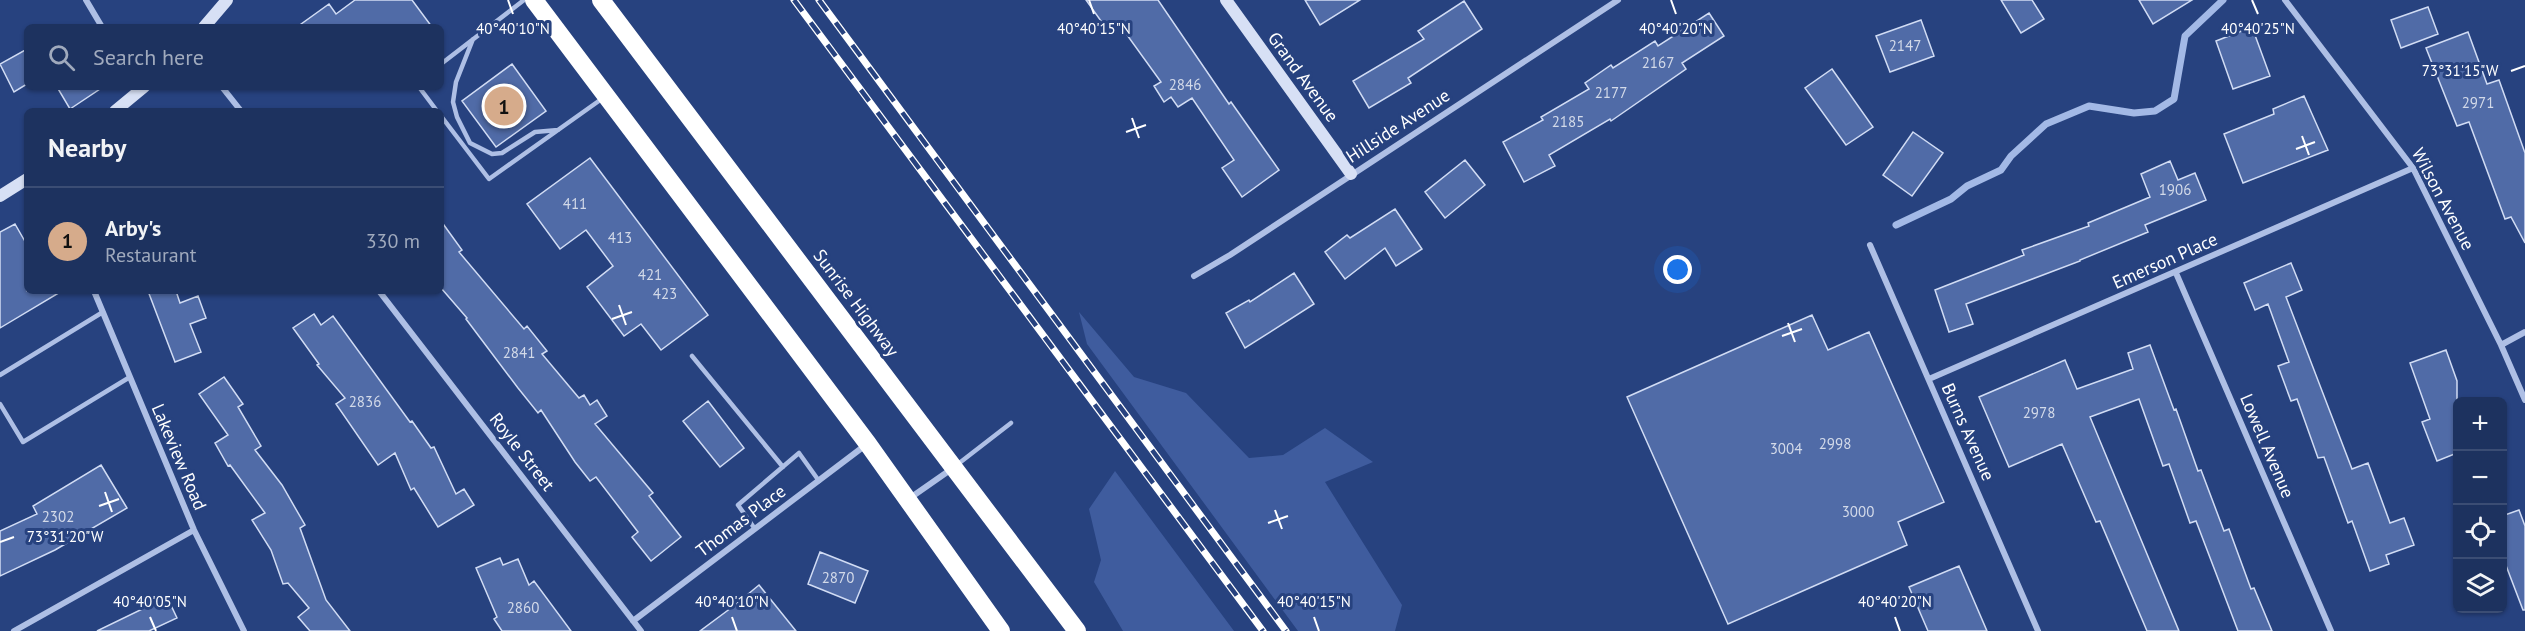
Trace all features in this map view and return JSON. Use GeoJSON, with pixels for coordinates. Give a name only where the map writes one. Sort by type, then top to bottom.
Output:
{"type":"FeatureCollection","features":[{"type":"Feature","properties":{"kind":"highway"},"geometry":{"type":"LineString","coordinates":[[534,0],[908,499],[1001,631]]}},
{"type":"Feature","properties":{"kind":"highway","name":"Sunrise Highway"},"geometry":{"type":"LineString","coordinates":[[600,0],[1077,631]]}},
{"type":"Feature","properties":{"kind":"street"},"geometry":{"type":"LineString","coordinates":[[86,0],[100,24]]}},
{"type":"Feature","properties":{"kind":"street"},"geometry":{"type":"LineString","coordinates":[[207,24],[227,0]]}},
{"type":"Feature","properties":{"kind":"street","name":"Grand Avenue"},"geometry":{"type":"LineString","coordinates":[[1226,0],[1351,174]]}},
{"type":"Feature","properties":{"kind":"street","name":"Hillside Avenue"},"geometry":{"type":"LineString","coordinates":[[1194,276],[1230,255],[1618,0]]}},
{"type":"Feature","properties":{"kind":"street","name":"Wilson Avenue"},"geometry":{"type":"LineString","coordinates":[[2285,0],[2413,168],[2501,345],[2525,400]]}},
{"type":"Feature","properties":{"kind":"street"},"geometry":{"type":"LineString","coordinates":[[118,108],[138,90]]}},
{"type":"Feature","properties":{"kind":"street"},"geometry":{"type":"LineString","coordinates":[[224,90],[238,108]]}},
{"type":"Feature","properties":{"kind":"street","name":"Emerson Place"},"geometry":{"type":"LineString","coordinates":[[1929,379],[2413,168]]}},
{"type":"Feature","properties":{"kind":"street"},"geometry":{"type":"LineString","coordinates":[[0,196],[24,181]]}},
{"type":"Feature","properties":{"kind":"street","name":"Burns Avenue"},"geometry":{"type":"LineString","coordinates":[[1870,245],[2038,631]]}},
{"type":"Feature","properties":{"kind":"street","name":"Lowell Avenue"},"geometry":{"type":"LineString","coordinates":[[2176,273],[2331,631]]}},
{"type":"Feature","properties":{"kind":"street","name":"Lakeview Road"},"geometry":{"type":"LineString","coordinates":[[95,294],[194,530],[244,631]]}},
{"type":"Feature","properties":{"kind":"street","name":"Royle Street"},"geometry":{"type":"LineString","coordinates":[[381,294],[640,631]]}},
{"type":"Feature","properties":{"kind":"street"},"geometry":{"type":"LineString","coordinates":[[2501,345],[2525,332]]}},
{"type":"Feature","properties":{"kind":"street","name":"Thomas Place"},"geometry":{"type":"LineString","coordinates":[[633,621],[867,444]]}},
{"type":"Feature","properties":{"kind":"street"},"geometry":{"type":"LineString","coordinates":[[908,499],[953,467]]}},
{"type":"Feature","properties":{"kind":"street"},"geometry":{"type":"LineString","coordinates":[[14,631],[194,530]]}},
{"type":"Feature","properties":{"kind":"lane"},"geometry":{"type":"LineString","coordinates":[[444,62],[524,0]]}},
{"type":"Feature","properties":{"kind":"lane"},"geometry":{"type":"LineString","coordinates":[[473,39],[456,82],[453,102],[457,117],[470,143],[492,154],[502,153],[535,132],[561,129]]}},
{"type":"Feature","properties":{"kind":"lane"},"geometry":{"type":"LineString","coordinates":[[421,90],[435,108]]}},
{"type":"Feature","properties":{"kind":"lane"},"geometry":{"type":"LineString","coordinates":[[444,120],[489,179],[606,96]]}},
{"type":"Feature","properties":{"kind":"lane"},"geometry":{"type":"LineString","coordinates":[[0,375],[103,312]]}},
{"type":"Feature","properties":{"kind":"lane"},"geometry":{"type":"LineString","coordinates":[[692,356],[783,467]]}},
{"type":"Feature","properties":{"kind":"lane"},"geometry":{"type":"LineString","coordinates":[[0,404],[23,442],[130,377]]}},
{"type":"Feature","properties":{"kind":"lane"},"geometry":{"type":"LineString","coordinates":[[953,467],[1011,423]]}},
{"type":"Feature","properties":{"kind":"lane"},"geometry":{"type":"LineString","coordinates":[[755,529],[738,505],[799,453],[819,481]]}},
{"type":"Feature","properties":{"kind":"shaded area"},"geometry":{"type":"Polygon","coordinates":[[[1079,312],[1134,377],[1186,393],[1249,458],[1283,455],[1325,428],[1373,462],[1325,482],[1402,605],[1395,631],[1298,631],[1087,344],[1079,312]]]}},
{"type":"Feature","properties":{"kind":"shaded area"},"geometry":{"type":"Polygon","coordinates":[[[1115,471],[1234,631],[1123,631],[1094,582],[1101,560],[1089,509],[1115,471]]]}},
{"type":"Feature","properties":{"kind":"building"},"geometry":{"type":"Polygon","coordinates":[[[355,0],[412,0],[430,24],[301,24],[329,4],[336,14],[355,0]]]}},
{"type":"Feature","properties":{"kind":"building"},"geometry":{"type":"Polygon","coordinates":[[[1086,0],[1158,0],[1229,104],[1231,102],[1279,170],[1242,197],[1222,168],[1234,160],[1192,98],[1178,107],[1171,97],[1164,102],[1154,86],[1161,82],[1117,21],[1106,28],[1086,0]]]}},
{"type":"Feature","properties":{"kind":"building"},"geometry":{"type":"Polygon","coordinates":[[[1305,0],[1360,0],[1320,25],[1305,0]]]}},
{"type":"Feature","properties":{"kind":"building"},"geometry":{"type":"Polygon","coordinates":[[[2001,0],[2032,0],[2044,19],[2021,33],[2001,0]]]}},
{"type":"Feature","properties":{"kind":"building"},"geometry":{"type":"Polygon","coordinates":[[[2139,0],[2192,0],[2153,24],[2139,0]]]}},
{"type":"Feature","properties":{"kind":"building"},"geometry":{"type":"Polygon","coordinates":[[[1464,1],[1482,29],[1408,78],[1411,83],[1369,108],[1353,81],[1424,39],[1418,31],[1464,1]]]}},
{"type":"Feature","properties":{"kind":"building"},"geometry":{"type":"Polygon","coordinates":[[[2428,7],[2438,34],[2401,48],[2391,20],[2428,7]]]}},
{"type":"Feature","properties":{"kind":"building"},"geometry":{"type":"Polygon","coordinates":[[[1709,13],[1724,36],[1682,63],[1686,69],[1611,121],[1610,119],[1549,155],[1555,166],[1524,182],[1503,142],[1543,120],[1541,117],[1589,89],[1585,83],[1611,65],[1613,68],[1655,41],[1658,46],[1709,13]]]}},
{"type":"Feature","properties":{"kind":"building"},"geometry":{"type":"Polygon","coordinates":[[[1921,20],[1934,56],[1890,72],[1876,36],[1921,20]]]}},
{"type":"Feature","properties":{"kind":"building"},"geometry":{"type":"Polygon","coordinates":[[[2252,27],[2270,76],[2233,89],[2216,41],[2252,27]]]}},
{"type":"Feature","properties":{"kind":"building"},"geometry":{"type":"Polygon","coordinates":[[[2468,32],[2487,84],[2499,80],[2525,153],[2525,243],[2511,217],[2505,219],[2469,122],[2457,126],[2426,48],[2468,32]]]}},
{"type":"Feature","properties":{"kind":"building"},"geometry":{"type":"Polygon","coordinates":[[[24,51],[24,86],[14,92],[0,64],[24,51]]]}},
{"type":"Feature","properties":{"kind":"building"},"geometry":{"type":"Polygon","coordinates":[[[512,64],[546,111],[496,147],[462,101],[512,64]]]}},
{"type":"Feature","properties":{"kind":"building"},"geometry":{"type":"Polygon","coordinates":[[[1832,69],[1873,127],[1846,145],[1805,88],[1832,69]]]}},
{"type":"Feature","properties":{"kind":"building"},"geometry":{"type":"Polygon","coordinates":[[[59,90],[98,90],[72,108],[59,90]]]}},
{"type":"Feature","properties":{"kind":"building"},"geometry":{"type":"Polygon","coordinates":[[[2304,96],[2328,150],[2243,183],[2224,134],[2274,114],[2273,109],[2304,96]]]}},
{"type":"Feature","properties":{"kind":"building"},"geometry":{"type":"Polygon","coordinates":[[[1913,132],[1943,153],[1912,196],[1883,175],[1913,132]]]}},
{"type":"Feature","properties":{"kind":"building"},"geometry":{"type":"Polygon","coordinates":[[[590,158],[708,315],[661,350],[641,324],[624,336],[587,287],[613,266],[586,230],[560,249],[527,204],[590,158]]]}},
{"type":"Feature","properties":{"kind":"building"},"geometry":{"type":"Polygon","coordinates":[[[1465,160],[1485,185],[1445,218],[1425,192],[1465,160]]]}},
{"type":"Feature","properties":{"kind":"building"},"geometry":{"type":"Polygon","coordinates":[[[2170,161],[2178,180],[2195,173],[2206,200],[2145,225],[2148,232],[2080,261],[1966,304],[1973,324],[1949,332],[1935,290],[2024,255],[2022,250],[2089,226],[2088,223],[2150,197],[2141,174],[2170,161]]]}},
{"type":"Feature","properties":{"kind":"building"},"geometry":{"type":"Polygon","coordinates":[[[1395,209],[1422,249],[1396,266],[1385,248],[1345,279],[1325,252],[1347,235],[1350,238],[1395,209]]]}},
{"type":"Feature","properties":{"kind":"building"},"geometry":{"type":"Polygon","coordinates":[[[15,224],[24,240],[24,294],[57,294],[0,328],[0,232],[15,224]]]}},
{"type":"Feature","properties":{"kind":"building"},"geometry":{"type":"Polygon","coordinates":[[[444,225],[462,250],[459,252],[524,329],[527,326],[547,351],[542,354],[579,398],[584,395],[590,405],[597,400],[607,416],[595,424],[653,493],[649,496],[681,537],[651,561],[632,537],[638,532],[596,477],[590,481],[541,410],[538,413],[467,318],[444,291],[444,225]]]}},
{"type":"Feature","properties":{"kind":"building"},"geometry":{"type":"Polygon","coordinates":[[[2291,263],[2302,290],[2286,297],[2352,469],[2368,463],[2390,523],[2404,518],[2414,545],[2386,555],[2389,564],[2370,571],[2352,521],[2348,523],[2324,457],[2318,458],[2297,399],[2291,401],[2278,366],[2289,362],[2268,304],[2255,310],[2244,283],[2291,263]]]}},
{"type":"Feature","properties":{"kind":"building"},"geometry":{"type":"Polygon","coordinates":[[[1294,273],[1314,304],[1245,348],[1226,313],[1249,300],[1250,302],[1294,273]]]}},
{"type":"Feature","properties":{"kind":"building"},"geometry":{"type":"Polygon","coordinates":[[[149,294],[177,294],[180,303],[198,296],[206,318],[190,324],[201,352],[175,362],[149,294]]]}},
{"type":"Feature","properties":{"kind":"building"},"geometry":{"type":"Polygon","coordinates":[[[314,314],[321,325],[333,316],[410,422],[412,421],[431,448],[434,447],[456,494],[464,489],[474,505],[438,527],[414,488],[411,490],[395,453],[378,465],[336,404],[345,398],[317,365],[319,364],[293,328],[314,314]]]}},
{"type":"Feature","properties":{"kind":"building"},"geometry":{"type":"Polygon","coordinates":[[[1812,315],[1828,350],[1869,332],[1944,502],[1898,522],[1907,545],[1728,624],[1627,397],[1812,315]]]}},
{"type":"Feature","properties":{"kind":"building"},"geometry":{"type":"Polygon","coordinates":[[[2150,345],[2198,471],[2201,470],[2224,531],[2229,529],[2251,589],[2254,588],[2272,631],[2238,631],[2196,521],[2190,523],[2169,464],[2163,466],[2139,399],[2090,417],[2179,631],[2147,631],[2100,521],[2096,522],[2062,444],[2009,467],[1979,397],[2065,360],[2077,389],[2133,369],[2128,353],[2150,345]]]}},
{"type":"Feature","properties":{"kind":"building"},"geometry":{"type":"Polygon","coordinates":[[[2446,350],[2457,381],[2457,397],[2453,397],[2453,455],[2437,461],[2422,422],[2430,419],[2410,363],[2446,350]]]}},
{"type":"Feature","properties":{"kind":"building"},"geometry":{"type":"Polygon","coordinates":[[[224,377],[243,404],[238,407],[261,446],[255,450],[282,485],[305,525],[300,528],[326,600],[350,631],[310,631],[298,617],[309,608],[288,583],[283,584],[271,550],[252,520],[265,513],[230,465],[228,466],[215,443],[228,435],[199,394],[224,377]]]}},
{"type":"Feature","properties":{"kind":"building"},"geometry":{"type":"Polygon","coordinates":[[[708,401],[744,448],[720,467],[683,421],[708,401]]]}},
{"type":"Feature","properties":{"kind":"building"},"geometry":{"type":"Polygon","coordinates":[[[101,465],[127,508],[55,550],[0,576],[0,531],[37,514],[33,506],[101,465]]]}},
{"type":"Feature","properties":{"kind":"building"},"geometry":{"type":"Polygon","coordinates":[[[2519,510],[2525,526],[2525,610],[2523,610],[2507,568],[2507,514],[2519,510]]]}},
{"type":"Feature","properties":{"kind":"building"},"geometry":{"type":"Polygon","coordinates":[[[820,552],[868,571],[855,603],[808,584],[820,552]]]}},
{"type":"Feature","properties":{"kind":"building"},"geometry":{"type":"Polygon","coordinates":[[[500,558],[503,565],[518,559],[529,585],[534,581],[571,631],[502,631],[494,619],[497,617],[476,568],[500,558]]]}},
{"type":"Feature","properties":{"kind":"building"},"geometry":{"type":"Polygon","coordinates":[[[1959,566],[1987,631],[1928,631],[1909,587],[1959,566]]]}},
{"type":"Feature","properties":{"kind":"building"},"geometry":{"type":"Polygon","coordinates":[[[759,585],[796,631],[700,631],[735,605],[759,585]]]}},
{"type":"Feature","properties":{"kind":"building"},"geometry":{"type":"Polygon","coordinates":[[[167,597],[177,618],[149,631],[97,631],[167,597]]]}},
{"type":"Feature","properties":{"kind":"waterway"},"geometry":{"type":"LineString","coordinates":[[1896,225],[1951,199],[1967,186],[2001,170],[2011,156],[2046,124],[2089,106],[2134,113],[2155,111],[2174,99],[2185,36],[2223,0]]}},
{"type":"Feature","properties":{"kind":"railway"},"geometry":{"type":"LineString","coordinates":[[794,0],[1263,631]]}},
{"type":"Feature","properties":{"kind":"railway"},"geometry":{"type":"LineString","coordinates":[[819,0],[1286,631]]}},
{"type":"Feature","properties":{"kind":"place","name":"Arby's"},"geometry":{"type":"Point","coordinates":[504,106]}}]}
